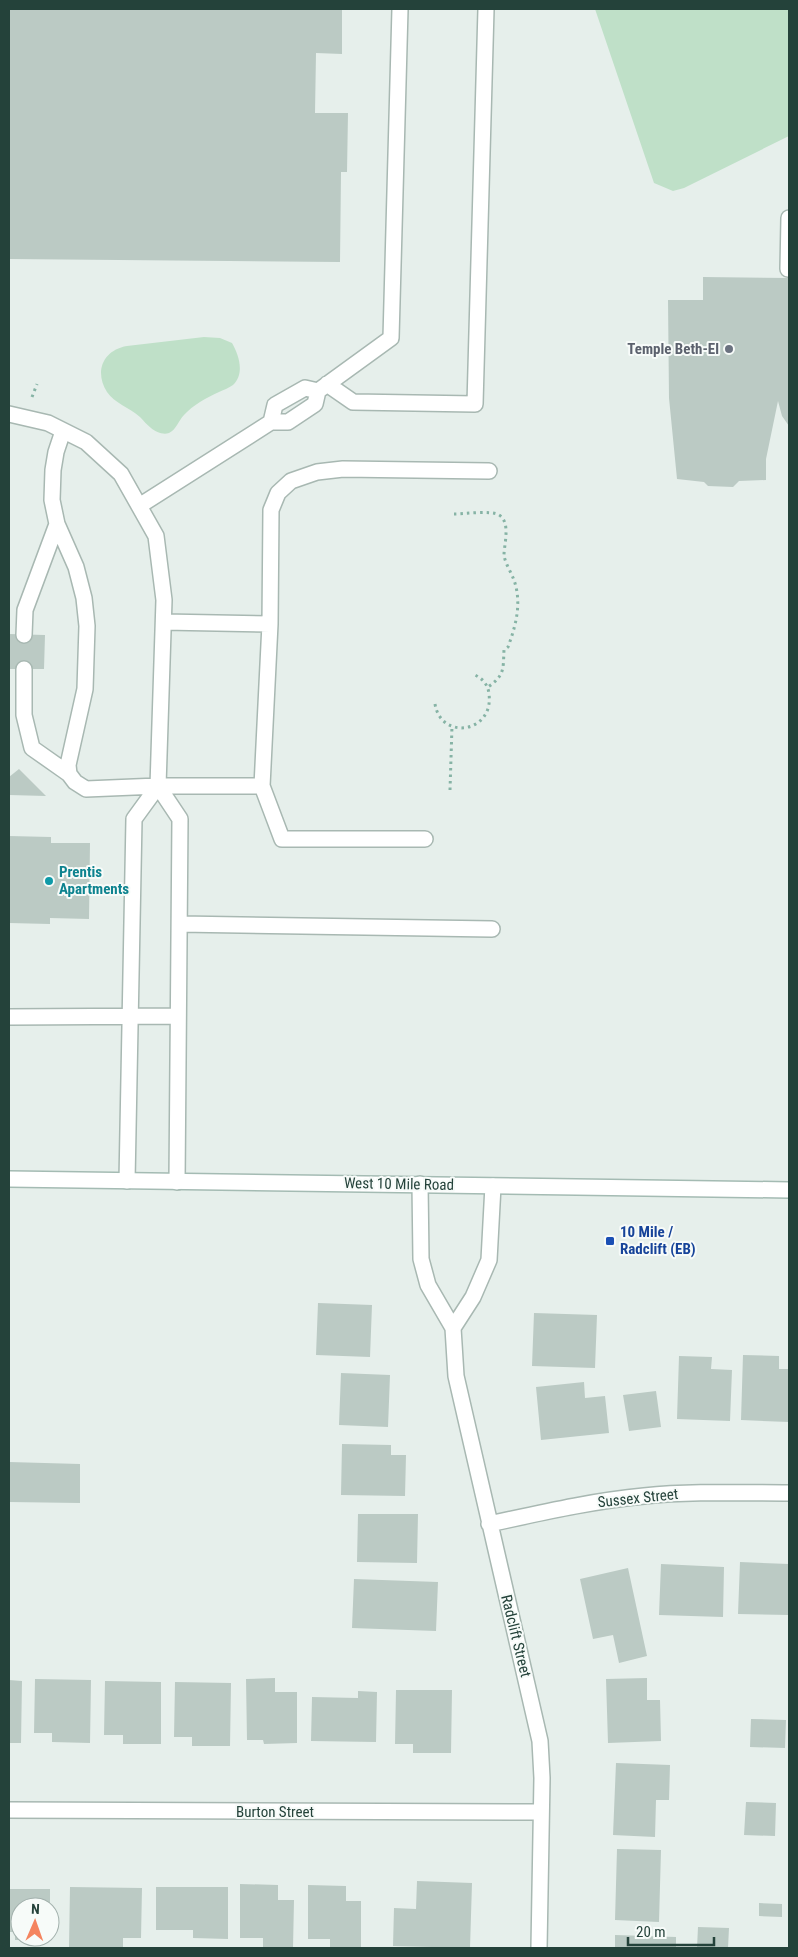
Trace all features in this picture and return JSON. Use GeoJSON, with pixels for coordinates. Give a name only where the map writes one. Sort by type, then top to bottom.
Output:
{"type":"FeatureCollection","features":[{"type":"Feature","properties":{"kind":"street"},"geometry":{"type":"LineString","coordinates":[[139,506],[271,422],[288,422],[315,404],[323,388],[391,338],[400,9]]}},
{"type":"Feature","properties":{"kind":"street"},"geometry":{"type":"LineString","coordinates":[[271,422],[275,405],[305,388],[323,388],[353,402],[475,404],[486,9]]}},
{"type":"Feature","properties":{"kind":"street"},"geometry":{"type":"LineString","coordinates":[[788,269],[789,218]]}},
{"type":"Feature","properties":{"kind":"street"},"geometry":{"type":"LineString","coordinates":[[9,414],[48,423],[86,442],[121,474],[156,536],[164,600],[158,786],[134,819],[127,1182]]}},
{"type":"Feature","properties":{"kind":"street"},"geometry":{"type":"LineString","coordinates":[[63,431],[56,452],[53,470],[52,500],[57,524],[76,566],[84,598],[87,626],[85,689],[71,746],[68,765],[69,774]]}},
{"type":"Feature","properties":{"kind":"street"},"geometry":{"type":"LineString","coordinates":[[425,838],[282,839],[262,786],[270,624],[271,510],[278,493],[291,480],[317,472],[343,469],[489,471]]}},
{"type":"Feature","properties":{"kind":"street"},"geometry":{"type":"LineString","coordinates":[[24,635],[24,610],[57,524]]}},
{"type":"Feature","properties":{"kind":"street"},"geometry":{"type":"LineString","coordinates":[[164,622],[270,624]]}},
{"type":"Feature","properties":{"kind":"street"},"geometry":{"type":"LineString","coordinates":[[24,669],[24,715],[32,748],[69,774],[75,782],[86,789],[158,786],[262,786]]}},
{"type":"Feature","properties":{"kind":"street"},"geometry":{"type":"LineString","coordinates":[[158,786],[180,819],[177,1182]]}},
{"type":"Feature","properties":{"kind":"street"},"geometry":{"type":"LineString","coordinates":[[180,924],[492,929]]}},
{"type":"Feature","properties":{"kind":"street"},"geometry":{"type":"LineString","coordinates":[[9,1017],[178,1016]]}},
{"type":"Feature","properties":{"kind":"street","name":"West 10 Mile Road"},"geometry":{"type":"LineString","coordinates":[[9,1179],[789,1190]]}},
{"type":"Feature","properties":{"kind":"street"},"geometry":{"type":"LineString","coordinates":[[420,1184],[421,1259],[428,1285],[453,1328],[472,1297],[489,1260],[493,1186]]}},
{"type":"Feature","properties":{"kind":"street","name":"Radclift Street"},"geometry":{"type":"LineString","coordinates":[[453,1328],[453,1353],[456,1376],[540,1741],[539,1948]]}},
{"type":"Feature","properties":{"kind":"street","name":"Sussex Street"},"geometry":{"type":"LineString","coordinates":[[489,1524],[574,1506],[645,1496],[704,1493],[789,1493]]}},
{"type":"Feature","properties":{"kind":"street","name":"Burton Street"},"geometry":{"type":"LineString","coordinates":[[9,1810],[541,1812]]}},
{"type":"Feature","properties":{"kind":"path"},"geometry":{"type":"LineString","coordinates":[[32,398],[37,384]]}},
{"type":"Feature","properties":{"kind":"path"},"geometry":{"type":"LineString","coordinates":[[454,514],[494,514],[500,516],[506,526],[504,558],[517,592],[517,621],[508,647],[504,650],[501,677],[488,687]]}},
{"type":"Feature","properties":{"kind":"path"},"geometry":{"type":"LineString","coordinates":[[435,704],[436,711],[440,717],[452,726],[469,727],[481,721],[486,716],[489,706],[488,687],[479,676],[473,674]]}},
{"type":"Feature","properties":{"kind":"path"},"geometry":{"type":"LineString","coordinates":[[450,790],[452,726]]}},
{"type":"Feature","properties":{"kind":"green space"},"geometry":{"type":"Polygon","coordinates":[[[595,9],[789,9],[789,136],[684,188],[673,191],[654,183],[595,9]]]}},
{"type":"Feature","properties":{"kind":"green space"},"geometry":{"type":"Polygon","coordinates":[[[204,337],[220,338],[232,343],[240,364],[237,381],[191,408],[182,417],[174,430],[169,433],[157,432],[107,392],[101,377],[101,370],[107,357],[119,348],[204,337]]]}},
{"type":"Feature","properties":{"kind":"building"},"geometry":{"type":"Polygon","coordinates":[[[9,9],[342,9],[342,54],[316,53],[315,113],[348,113],[347,172],[341,172],[340,262],[9,259],[9,9]]]}},
{"type":"Feature","properties":{"kind":"building","name":"Temple Beth-El"},"geometry":{"type":"Polygon","coordinates":[[[703,277],[789,278],[789,426],[782,416],[778,401],[766,459],[766,480],[739,481],[733,487],[708,486],[704,482],[677,479],[669,398],[668,300],[703,300],[703,277]]]}},
{"type":"Feature","properties":{"kind":"building"},"geometry":{"type":"Polygon","coordinates":[[[9,634],[45,635],[44,669],[9,669],[9,634]]]}},
{"type":"Feature","properties":{"kind":"building"},"geometry":{"type":"Polygon","coordinates":[[[19,769],[46,796],[9,795],[9,777],[19,769]]]}},
{"type":"Feature","properties":{"kind":"building","name":"Prentis Apartments"},"geometry":{"type":"Polygon","coordinates":[[[9,836],[51,837],[51,843],[90,843],[89,919],[50,918],[50,924],[9,923],[9,836]]]}},
{"type":"Feature","properties":{"kind":"building"},"geometry":{"type":"Polygon","coordinates":[[[318,1303],[372,1305],[370,1357],[316,1355],[318,1303]]]}},
{"type":"Feature","properties":{"kind":"building"},"geometry":{"type":"Polygon","coordinates":[[[534,1313],[597,1315],[595,1368],[532,1366],[534,1313]]]}},
{"type":"Feature","properties":{"kind":"building"},"geometry":{"type":"Polygon","coordinates":[[[743,1355],[779,1356],[779,1369],[789,1369],[789,1422],[741,1420],[743,1355]]]}},
{"type":"Feature","properties":{"kind":"building"},"geometry":{"type":"Polygon","coordinates":[[[679,1356],[712,1357],[711,1369],[732,1370],[730,1421],[677,1419],[679,1356]]]}},
{"type":"Feature","properties":{"kind":"building"},"geometry":{"type":"Polygon","coordinates":[[[341,1373],[390,1375],[388,1427],[339,1425],[341,1373]]]}},
{"type":"Feature","properties":{"kind":"building"},"geometry":{"type":"Polygon","coordinates":[[[584,1382],[585,1398],[605,1396],[609,1433],[541,1440],[536,1387],[584,1382]]]}},
{"type":"Feature","properties":{"kind":"building"},"geometry":{"type":"Polygon","coordinates":[[[656,1391],[661,1427],[629,1431],[623,1395],[656,1391]]]}},
{"type":"Feature","properties":{"kind":"building"},"geometry":{"type":"Polygon","coordinates":[[[342,1444],[391,1445],[391,1455],[406,1455],[405,1496],[341,1495],[342,1444]]]}},
{"type":"Feature","properties":{"kind":"building"},"geometry":{"type":"Polygon","coordinates":[[[9,1462],[80,1464],[80,1503],[9,1502],[9,1462]]]}},
{"type":"Feature","properties":{"kind":"building"},"geometry":{"type":"Polygon","coordinates":[[[358,1514],[418,1514],[417,1563],[357,1562],[358,1514]]]}},
{"type":"Feature","properties":{"kind":"building"},"geometry":{"type":"Polygon","coordinates":[[[740,1562],[789,1564],[789,1615],[738,1614],[740,1562]]]}},
{"type":"Feature","properties":{"kind":"building"},"geometry":{"type":"Polygon","coordinates":[[[661,1564],[724,1567],[723,1617],[659,1615],[661,1564]]]}},
{"type":"Feature","properties":{"kind":"building"},"geometry":{"type":"Polygon","coordinates":[[[628,1568],[647,1656],[619,1663],[613,1635],[593,1639],[580,1579],[628,1568]]]}},
{"type":"Feature","properties":{"kind":"building"},"geometry":{"type":"Polygon","coordinates":[[[354,1579],[438,1582],[436,1631],[352,1628],[354,1579]]]}},
{"type":"Feature","properties":{"kind":"building"},"geometry":{"type":"Polygon","coordinates":[[[275,1678],[275,1692],[297,1692],[297,1743],[264,1744],[263,1740],[247,1740],[246,1679],[275,1678]]]}},
{"type":"Feature","properties":{"kind":"building"},"geometry":{"type":"Polygon","coordinates":[[[647,1678],[647,1700],[660,1700],[661,1741],[608,1743],[606,1679],[647,1678]]]}},
{"type":"Feature","properties":{"kind":"building"},"geometry":{"type":"Polygon","coordinates":[[[35,1679],[91,1680],[90,1743],[52,1742],[52,1733],[34,1733],[35,1679]]]}},
{"type":"Feature","properties":{"kind":"building"},"geometry":{"type":"Polygon","coordinates":[[[9,1680],[22,1681],[21,1743],[9,1743],[9,1680]]]}},
{"type":"Feature","properties":{"kind":"building"},"geometry":{"type":"Polygon","coordinates":[[[105,1681],[161,1682],[161,1744],[123,1744],[123,1735],[104,1735],[105,1681]]]}},
{"type":"Feature","properties":{"kind":"building"},"geometry":{"type":"Polygon","coordinates":[[[175,1682],[231,1683],[230,1746],[192,1746],[192,1737],[174,1737],[175,1682]]]}},
{"type":"Feature","properties":{"kind":"building"},"geometry":{"type":"Polygon","coordinates":[[[396,1690],[452,1690],[451,1753],[413,1753],[413,1744],[395,1744],[396,1690]]]}},
{"type":"Feature","properties":{"kind":"building"},"geometry":{"type":"Polygon","coordinates":[[[358,1691],[377,1692],[376,1742],[311,1741],[312,1697],[358,1698],[358,1691]]]}},
{"type":"Feature","properties":{"kind":"building"},"geometry":{"type":"Polygon","coordinates":[[[751,1719],[786,1720],[785,1748],[750,1747],[751,1719]]]}},
{"type":"Feature","properties":{"kind":"building"},"geometry":{"type":"Polygon","coordinates":[[[616,1763],[670,1765],[669,1800],[656,1800],[655,1837],[613,1835],[616,1763]]]}},
{"type":"Feature","properties":{"kind":"building"},"geometry":{"type":"Polygon","coordinates":[[[746,1802],[776,1803],[775,1836],[744,1835],[746,1802]]]}},
{"type":"Feature","properties":{"kind":"building"},"geometry":{"type":"Polygon","coordinates":[[[617,1849],[661,1850],[659,1922],[615,1920],[617,1849]]]}},
{"type":"Feature","properties":{"kind":"building"},"geometry":{"type":"Polygon","coordinates":[[[417,1881],[472,1883],[470,1948],[393,1946],[394,1908],[416,1909],[417,1881]]]}},
{"type":"Feature","properties":{"kind":"building"},"geometry":{"type":"Polygon","coordinates":[[[240,1884],[278,1885],[278,1900],[294,1900],[293,1948],[263,1948],[263,1938],[240,1938],[240,1884]]]}},
{"type":"Feature","properties":{"kind":"building"},"geometry":{"type":"Polygon","coordinates":[[[308,1885],[346,1886],[346,1901],[361,1901],[361,1948],[330,1948],[330,1939],[308,1939],[308,1885]]]}},
{"type":"Feature","properties":{"kind":"building"},"geometry":{"type":"Polygon","coordinates":[[[70,1887],[142,1888],[141,1938],[123,1938],[123,1948],[69,1948],[70,1887]]]}},
{"type":"Feature","properties":{"kind":"building"},"geometry":{"type":"Polygon","coordinates":[[[156,1887],[228,1887],[228,1939],[193,1938],[193,1930],[156,1930],[156,1887]]]}},
{"type":"Feature","properties":{"kind":"building"},"geometry":{"type":"Polygon","coordinates":[[[9,1889],[50,1889],[50,1897],[10,1897],[9,1932],[9,1889]]]}},
{"type":"Feature","properties":{"kind":"building"},"geometry":{"type":"Polygon","coordinates":[[[759,1903],[782,1904],[782,1917],[759,1916],[759,1903]]]}},
{"type":"Feature","properties":{"kind":"building"},"geometry":{"type":"Polygon","coordinates":[[[698,1927],[729,1928],[728,1948],[697,1948],[698,1927]]]}},
{"type":"Feature","properties":{"kind":"building"},"geometry":{"type":"Polygon","coordinates":[[[615,1935],[676,1937],[676,1948],[615,1948],[615,1935]]]}},
{"type":"Feature","properties":{"kind":"place","name":"Temple Beth-El"},"geometry":{"type":"Point","coordinates":[729,349]}},
{"type":"Feature","properties":{"kind":"place","name":"Prentis Apartments"},"geometry":{"type":"Point","coordinates":[49,881]}},
{"type":"Feature","properties":{"kind":"place","name":"10 Mile / Radclift (EB)"},"geometry":{"type":"Point","coordinates":[610,1241]}}]}
